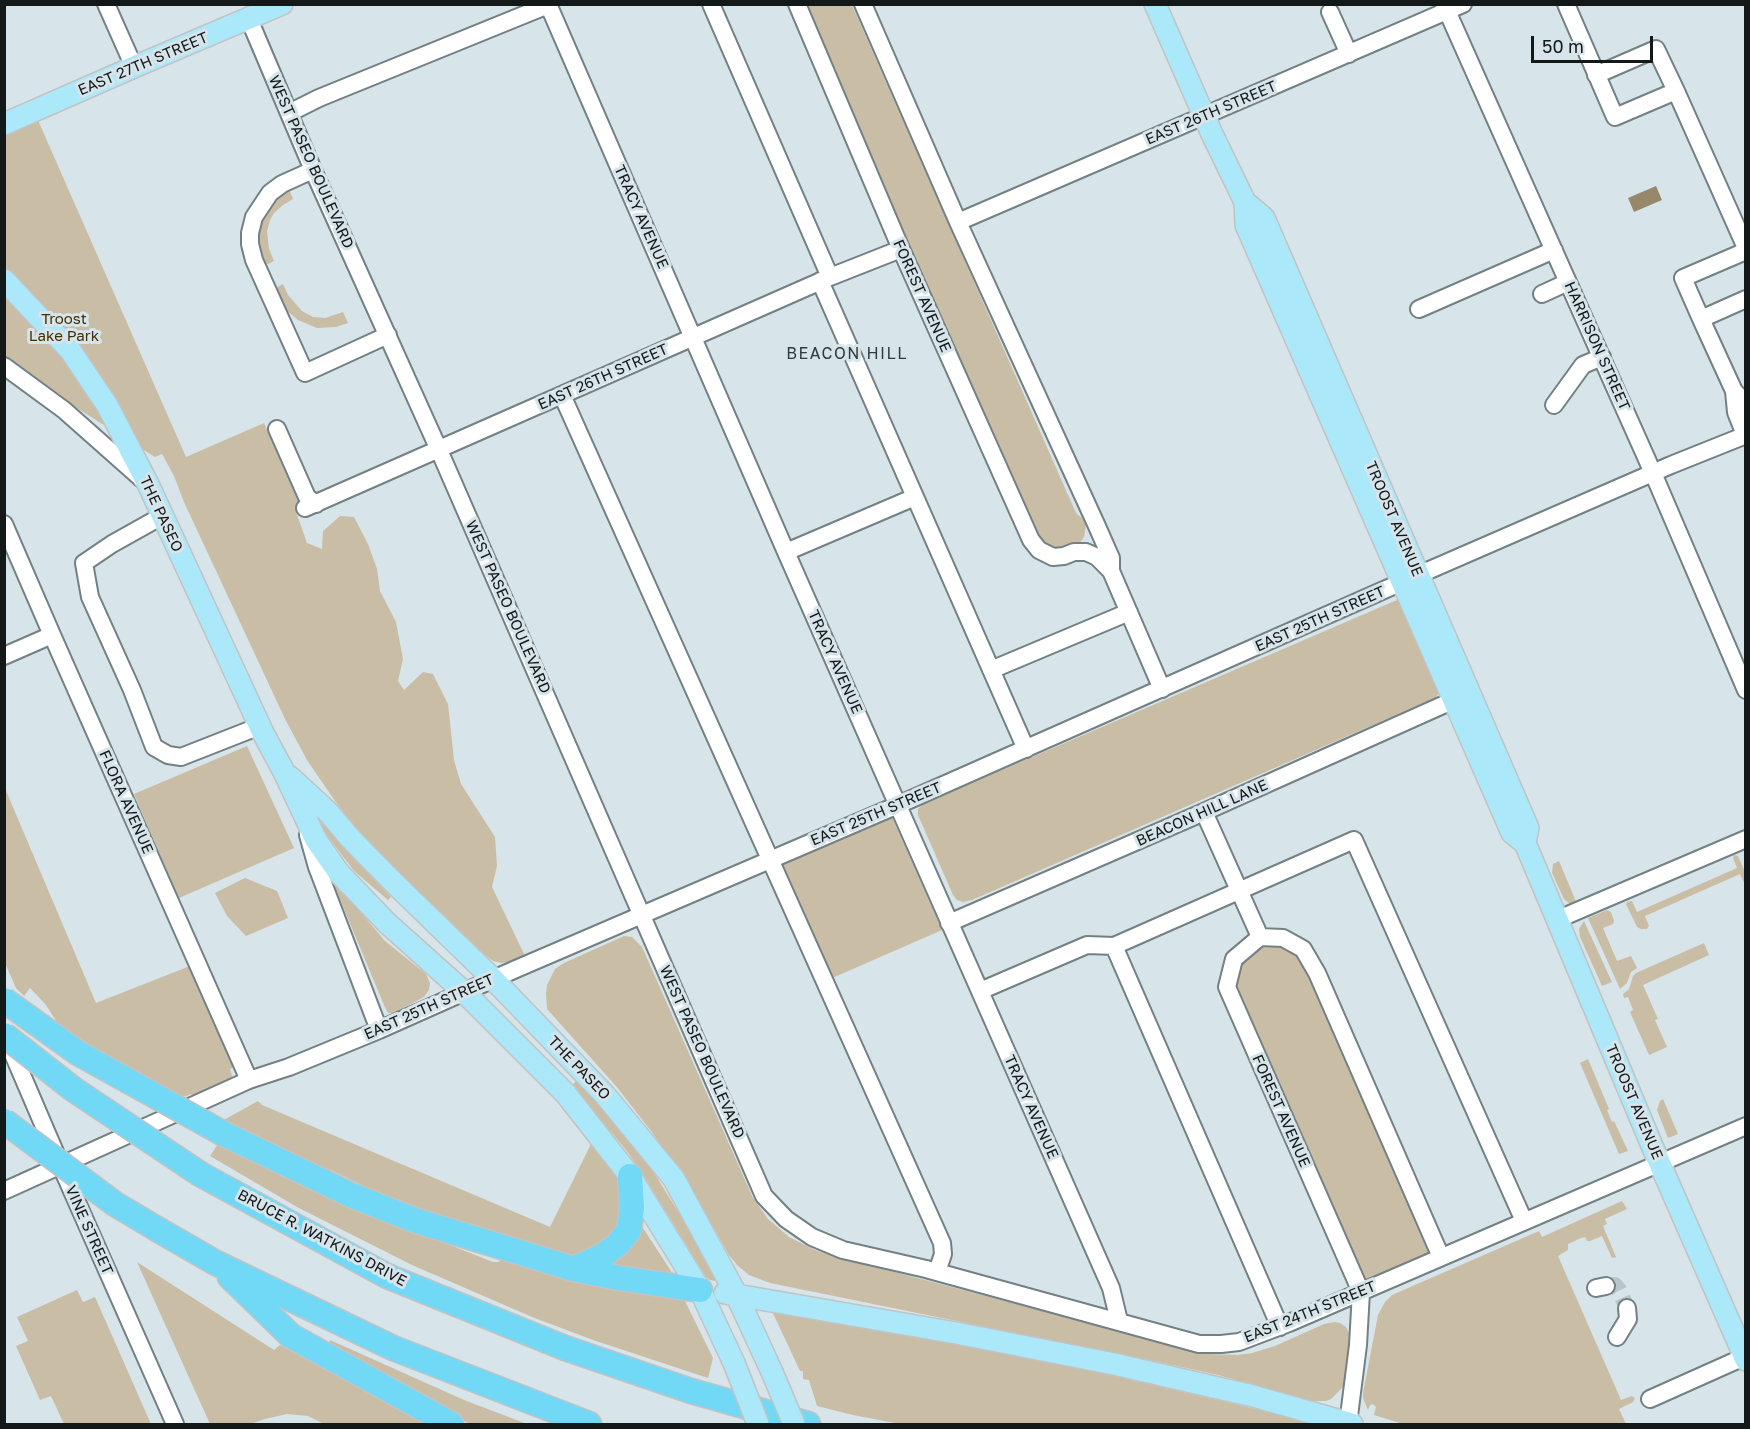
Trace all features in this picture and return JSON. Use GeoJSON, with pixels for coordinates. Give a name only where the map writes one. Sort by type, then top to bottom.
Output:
{"type":"FeatureCollection","features":[{"type":"Feature","properties":{"kind":"highway"},"geometry":{"type":"LineString","coordinates":[[4,1000],[78,1053],[224,1134],[351,1195],[414,1220],[574,1269],[699,1290]]}},
{"type":"Feature","properties":{"kind":"highway","name":"BRUCE R. WATKINS DRIVE"},"geometry":{"type":"LineString","coordinates":[[4,1034],[73,1089],[200,1174],[387,1276],[565,1348],[691,1391],[808,1425]]}},
{"type":"Feature","properties":{"kind":"highway"},"geometry":{"type":"LineString","coordinates":[[4,1121],[115,1204],[216,1263],[393,1348],[589,1425]]}},
{"type":"Feature","properties":{"kind":"highway"},"geometry":{"type":"LineString","coordinates":[[574,1269],[602,1256],[618,1244],[628,1230],[632,1208],[630,1176]]}},
{"type":"Feature","properties":{"kind":"highway"},"geometry":{"type":"LineString","coordinates":[[216,1263],[291,1336],[451,1425]]}},
{"type":"Feature","properties":{"kind":"main road","name":"EAST 27TH STREET"},"geometry":{"type":"LineString","coordinates":[[4,124],[282,4]]}},
{"type":"Feature","properties":{"kind":"main road","name":"TROOST AVENUE"},"geometry":{"type":"LineString","coordinates":[[1155,4],[1245,202],[1264,218],[1410,579],[1454,700],[1512,833],[1525,843],[1659,1162],[1745,1358]]}},
{"type":"Feature","properties":{"kind":"main road","name":"THE PASEO"},"geometry":{"type":"LineString","coordinates":[[4,280],[70,350],[107,405],[148,484],[260,726],[316,840],[339,873],[387,923],[464,992],[566,1095],[630,1176],[699,1290],[734,1363],[758,1425]]}},
{"type":"Feature","properties":{"kind":"main road","name":"TROOST AVENUE"},"geometry":{"type":"LineString","coordinates":[[1410,579],[1528,828],[1525,843]]}},
{"type":"Feature","properties":{"kind":"main road","name":"THE PASEO"},"geometry":{"type":"LineString","coordinates":[[283,770],[328,812],[390,879],[493,979],[605,1095],[674,1179],[736,1294],[794,1425]]}},
{"type":"Feature","properties":{"kind":"main road"},"geometry":{"type":"LineString","coordinates":[[699,1290],[736,1294],[956,1333],[1114,1364],[1253,1396],[1350,1424]]}},
{"type":"Feature","properties":{"kind":"street"},"geometry":{"type":"LineString","coordinates":[[106,4],[134,67]]}},
{"type":"Feature","properties":{"kind":"street"},"geometry":{"type":"LineString","coordinates":[[711,4],[915,497],[1026,749]]}},
{"type":"Feature","properties":{"kind":"street","name":"FOREST AVENUE"},"geometry":{"type":"LineString","coordinates":[[797,4],[1031,540],[1039,550],[1053,557],[1086,552],[1097,557],[1111,571],[1162,689]]}},
{"type":"Feature","properties":{"kind":"street","name":"FOREST AVENUE"},"geometry":{"type":"LineString","coordinates":[[863,4],[958,222],[1111,558],[1111,571]]}},
{"type":"Feature","properties":{"kind":"street","name":"EAST 26TH STREET"},"geometry":{"type":"LineString","coordinates":[[958,222],[1349,54],[1446,8],[1463,4]]}},
{"type":"Feature","properties":{"kind":"street"},"geometry":{"type":"LineString","coordinates":[[289,113],[319,98],[548,5]]}},
{"type":"Feature","properties":{"kind":"street","name":"TRACY AVENUE"},"geometry":{"type":"LineString","coordinates":[[548,5],[786,552],[1111,1288],[1119,1321]]}},
{"type":"Feature","properties":{"kind":"street"},"geometry":{"type":"LineString","coordinates":[[1566,6],[1615,117],[1676,91]]}},
{"type":"Feature","properties":{"kind":"street","name":"HARRISON STREET"},"geometry":{"type":"LineString","coordinates":[[1446,8],[1602,357],[1746,690]]}},
{"type":"Feature","properties":{"kind":"street"},"geometry":{"type":"LineString","coordinates":[[1330,12],[1349,54]]}},
{"type":"Feature","properties":{"kind":"street","name":"WEST PASEO BOULEVARD"},"geometry":{"type":"LineString","coordinates":[[249,19],[313,170],[439,450],[764,1196]]}},
{"type":"Feature","properties":{"kind":"street"},"geometry":{"type":"LineString","coordinates":[[1596,75],[1656,49],[1676,91],[1746,249],[1683,278],[1734,391],[1746,404]]}},
{"type":"Feature","properties":{"kind":"street"},"geometry":{"type":"LineString","coordinates":[[313,170],[282,184],[270,193],[254,217],[250,233],[254,260],[304,373],[388,335]]}},
{"type":"Feature","properties":{"kind":"street","name":"EAST 26TH STREET"},"geometry":{"type":"LineString","coordinates":[[277,429],[310,506],[825,279],[902,249]]}},
{"type":"Feature","properties":{"kind":"street"},"geometry":{"type":"LineString","coordinates":[[1419,309],[1554,250]]}},
{"type":"Feature","properties":{"kind":"street"},"geometry":{"type":"LineString","coordinates":[[1542,294],[1568,282]]}},
{"type":"Feature","properties":{"kind":"street"},"geometry":{"type":"LineString","coordinates":[[1701,319],[1746,299]]}},
{"type":"Feature","properties":{"kind":"street"},"geometry":{"type":"LineString","coordinates":[[1554,405],[1583,365],[1602,357]]}},
{"type":"Feature","properties":{"kind":"street"},"geometry":{"type":"LineString","coordinates":[[4,366],[64,410],[148,484]]}},
{"type":"Feature","properties":{"kind":"street"},"geometry":{"type":"LineString","coordinates":[[1734,391],[1736,412],[1745,435]]}},
{"type":"Feature","properties":{"kind":"street"},"geometry":{"type":"LineString","coordinates":[[562,395],[942,1243],[943,1254],[937,1272]]}},
{"type":"Feature","properties":{"kind":"street","name":"EAST 25TH STREET"},"geometry":{"type":"LineString","coordinates":[[4,1191],[249,1080],[289,1067],[379,1030],[1653,473],[1745,435]]}},
{"type":"Feature","properties":{"kind":"street"},"geometry":{"type":"LineString","coordinates":[[786,552],[915,497]]}},
{"type":"Feature","properties":{"kind":"street"},"geometry":{"type":"LineString","coordinates":[[162,516],[112,544],[84,563],[90,597],[132,690],[154,747],[168,755],[181,757],[260,726]]}},
{"type":"Feature","properties":{"kind":"street","name":"FLORA AVENUE"},"geometry":{"type":"LineString","coordinates":[[4,524],[249,1080]]}},
{"type":"Feature","properties":{"kind":"street"},"geometry":{"type":"LineString","coordinates":[[1074,552],[1087,543],[1096,524]]}},
{"type":"Feature","properties":{"kind":"street"},"geometry":{"type":"LineString","coordinates":[[991,670],[1129,612]]}},
{"type":"Feature","properties":{"kind":"street"},"geometry":{"type":"LineString","coordinates":[[4,656],[52,635]]}},
{"type":"Feature","properties":{"kind":"street","name":"BEACON HILL LANE"},"geometry":{"type":"LineString","coordinates":[[949,923],[1454,700]]}},
{"type":"Feature","properties":{"kind":"street"},"geometry":{"type":"LineString","coordinates":[[1204,812],[1260,937],[1283,938],[1303,949],[1317,973],[1441,1257]]}},
{"type":"Feature","properties":{"kind":"street"},"geometry":{"type":"LineString","coordinates":[[302,814],[317,867],[379,1030]]}},
{"type":"Feature","properties":{"kind":"street"},"geometry":{"type":"LineString","coordinates":[[1556,920],[1746,838]]}},
{"type":"Feature","properties":{"kind":"street"},"geometry":{"type":"LineString","coordinates":[[980,991],[1087,945],[1114,946],[1354,840],[1524,1221]]}},
{"type":"Feature","properties":{"kind":"street","name":"FOREST AVENUE"},"geometry":{"type":"LineString","coordinates":[[1260,937],[1234,959],[1227,987],[1361,1292]]}},
{"type":"Feature","properties":{"kind":"street"},"geometry":{"type":"LineString","coordinates":[[1114,946],[1280,1326]]}},
{"type":"Feature","properties":{"kind":"street","name":"VINE STREET"},"geometry":{"type":"LineString","coordinates":[[4,1034],[175,1425]]}},
{"type":"Feature","properties":{"kind":"street","name":"EAST 24TH STREET"},"geometry":{"type":"LineString","coordinates":[[764,1196],[786,1219],[812,1237],[843,1250],[937,1272],[1199,1344],[1221,1344],[1239,1342],[1280,1326],[1746,1126]]}},
{"type":"Feature","properties":{"kind":"street"},"geometry":{"type":"LineString","coordinates":[[1350,1424],[1361,1292]]}},
{"type":"Feature","properties":{"kind":"street"},"geometry":{"type":"LineString","coordinates":[[1617,1337],[1628,1319],[1627,1308]]}},
{"type":"Feature","properties":{"kind":"street"},"geometry":{"type":"LineString","coordinates":[[1650,1399],[1745,1358]]}},
{"type":"Feature","properties":{"kind":"green space"},"geometry":{"type":"Polygon","coordinates":[[[806,5],[852,5],[1076,513],[1086,525],[1084,537],[1079,544],[1053,549],[1045,546],[1030,528],[806,5]]]}},
{"type":"Feature","properties":{"kind":"green space","name":"Troost Lake Park"},"geometry":{"type":"Polygon","coordinates":[[[37,118],[186,457],[264,423],[298,500],[295,509],[307,543],[322,549],[323,531],[340,516],[354,517],[368,544],[377,569],[380,591],[396,622],[403,659],[398,681],[404,690],[423,672],[433,674],[448,704],[454,760],[461,784],[495,837],[497,866],[492,887],[525,956],[502,963],[493,961],[485,955],[403,879],[355,827],[335,801],[307,760],[285,719],[162,454],[155,457],[72,405],[5,358],[4,133],[37,118]]]}},
{"type":"Feature","properties":{"kind":"green space"},"geometry":{"type":"Polygon","coordinates":[[[289,189],[293,199],[274,213],[270,220],[267,231],[269,249],[274,261],[264,266],[258,253],[257,225],[271,201],[289,189]]]}},
{"type":"Feature","properties":{"kind":"green space"},"geometry":{"type":"Polygon","coordinates":[[[283,284],[288,295],[302,311],[313,317],[325,318],[343,312],[348,323],[336,327],[317,328],[298,320],[286,310],[284,311],[274,289],[283,284]]]}},
{"type":"Feature","properties":{"kind":"green space"},"geometry":{"type":"Polygon","coordinates":[[[1397,600],[1405,606],[1439,693],[1435,698],[972,900],[963,902],[957,900],[953,895],[918,815],[918,809],[923,804],[1397,600]]]}},
{"type":"Feature","properties":{"kind":"green space"},"geometry":{"type":"Polygon","coordinates":[[[247,746],[294,848],[179,898],[134,794],[247,746]]]}},
{"type":"Feature","properties":{"kind":"green space"},"geometry":{"type":"Polygon","coordinates":[[[4,786],[96,1003],[190,966],[234,1067],[230,1069],[232,1076],[229,1081],[193,1097],[191,1094],[181,1098],[119,1064],[58,1024],[46,1005],[30,988],[24,996],[16,988],[5,963],[4,786]]]}},
{"type":"Feature","properties":{"kind":"green space"},"geometry":{"type":"Polygon","coordinates":[[[891,815],[942,930],[830,979],[779,864],[891,815]]]}},
{"type":"Feature","properties":{"kind":"green space"},"geometry":{"type":"Polygon","coordinates":[[[325,822],[349,853],[391,897],[388,900],[354,871],[320,826],[325,822]]]}},
{"type":"Feature","properties":{"kind":"green space"},"geometry":{"type":"Polygon","coordinates":[[[1734,855],[1738,856],[1745,872],[1745,885],[1740,874],[1645,916],[1649,926],[1647,929],[1637,927],[1627,902],[1632,901],[1637,912],[1737,868],[1734,855]]]}},
{"type":"Feature","properties":{"kind":"green space"},"geometry":{"type":"Polygon","coordinates":[[[1559,861],[1577,904],[1570,904],[1564,899],[1552,873],[1553,864],[1559,861]]]}},
{"type":"Feature","properties":{"kind":"green space"},"geometry":{"type":"Polygon","coordinates":[[[245,878],[277,891],[288,918],[246,936],[227,916],[215,893],[245,878]]]}},
{"type":"Feature","properties":{"kind":"green space"},"geometry":{"type":"Polygon","coordinates":[[[335,882],[385,941],[426,974],[430,983],[429,990],[424,997],[394,1013],[388,1013],[334,885],[335,882]]]}},
{"type":"Feature","properties":{"kind":"green space"},"geometry":{"type":"Polygon","coordinates":[[[1607,910],[1611,912],[1614,921],[1613,924],[1603,928],[1617,961],[1631,956],[1637,968],[1631,972],[1627,983],[1620,989],[1588,918],[1607,910]]]}},
{"type":"Feature","properties":{"kind":"green space"},"geometry":{"type":"Polygon","coordinates":[[[1584,921],[1612,982],[1602,986],[1580,937],[1579,929],[1584,921]]]}},
{"type":"Feature","properties":{"kind":"green space"},"geometry":{"type":"Polygon","coordinates":[[[624,936],[632,937],[642,947],[753,1198],[768,1219],[789,1237],[815,1250],[837,1257],[1208,1354],[1252,1353],[1275,1346],[1324,1324],[1340,1323],[1346,1327],[1352,1339],[1342,1388],[1331,1399],[1313,1401],[1218,1375],[770,1283],[749,1275],[729,1255],[697,1198],[651,1131],[616,1086],[547,1009],[547,985],[555,969],[624,936]]]}},
{"type":"Feature","properties":{"kind":"green space"},"geometry":{"type":"Polygon","coordinates":[[[1262,942],[1277,942],[1299,952],[1433,1253],[1363,1285],[1235,995],[1238,962],[1262,942]]]}},
{"type":"Feature","properties":{"kind":"green space"},"geometry":{"type":"Polygon","coordinates":[[[1704,943],[1709,955],[1643,985],[1667,1047],[1649,1055],[1630,1012],[1633,1010],[1628,997],[1624,998],[1623,994],[1629,989],[1636,973],[1704,943]]]}},
{"type":"Feature","properties":{"kind":"green space"},"geometry":{"type":"Polygon","coordinates":[[[1588,1059],[1609,1109],[1607,1110],[1612,1122],[1614,1121],[1628,1151],[1619,1154],[1580,1063],[1588,1059]]]}},
{"type":"Feature","properties":{"kind":"green space"},"geometry":{"type":"Polygon","coordinates":[[[576,1081],[602,1102],[643,1155],[718,1276],[717,1281],[706,1277],[626,1150],[572,1085],[576,1081]]]}},
{"type":"Feature","properties":{"kind":"green space"},"geometry":{"type":"Polygon","coordinates":[[[1663,1099],[1678,1134],[1668,1138],[1657,1110],[1663,1099]]]}},
{"type":"Feature","properties":{"kind":"green space"},"geometry":{"type":"Polygon","coordinates":[[[258,1101],[262,1105],[550,1227],[592,1142],[613,1169],[623,1188],[616,1237],[576,1258],[416,1208],[331,1170],[328,1171],[222,1121],[258,1101]]]}},
{"type":"Feature","properties":{"kind":"green space"},"geometry":{"type":"Polygon","coordinates":[[[218,1144],[356,1208],[493,1262],[503,1259],[683,1297],[713,1358],[708,1378],[532,1317],[412,1265],[297,1207],[210,1156],[218,1144]]]}},
{"type":"Feature","properties":{"kind":"green space"},"geometry":{"type":"Polygon","coordinates":[[[1622,1201],[1627,1209],[1605,1219],[1607,1224],[1603,1226],[1616,1257],[1612,1258],[1602,1236],[1590,1241],[1587,1241],[1585,1237],[1581,1238],[1568,1244],[1568,1250],[1558,1256],[1621,1400],[1632,1396],[1635,1398],[1633,1402],[1619,1409],[1626,1424],[1403,1424],[1374,1415],[1376,1407],[1373,1404],[1368,1410],[1363,1393],[1378,1315],[1392,1295],[1539,1231],[1542,1237],[1622,1201]]]}},
{"type":"Feature","properties":{"kind":"green space"},"geometry":{"type":"Polygon","coordinates":[[[641,1225],[673,1277],[609,1266],[623,1254],[641,1225]]]}},
{"type":"Feature","properties":{"kind":"green space"},"geometry":{"type":"Polygon","coordinates":[[[137,1262],[274,1350],[280,1345],[426,1424],[324,1424],[308,1416],[287,1414],[250,1424],[210,1424],[137,1262]]]}},
{"type":"Feature","properties":{"kind":"green space"},"geometry":{"type":"Polygon","coordinates":[[[77,1290],[83,1302],[95,1297],[151,1424],[64,1424],[51,1396],[40,1400],[16,1346],[28,1341],[17,1317],[77,1290]]]}},
{"type":"Feature","properties":{"kind":"green space"},"geometry":{"type":"Polygon","coordinates":[[[778,1308],[1081,1368],[1320,1424],[900,1424],[853,1415],[817,1406],[809,1380],[803,1379],[803,1371],[800,1371],[771,1309],[778,1308]]]}},
{"type":"Feature","properties":{"kind":"green space"},"geometry":{"type":"Polygon","coordinates":[[[330,1340],[464,1400],[527,1424],[470,1424],[328,1347],[330,1340]]]}},
{"type":"Feature","properties":{"kind":"shaded area"},"geometry":{"type":"Polygon","coordinates":[[[1656,186],[1662,200],[1634,212],[1628,198],[1656,186]]]}},
{"type":"Feature","properties":{"kind":"tunnel"},"geometry":{"type":"LineString","coordinates":[[1606,1286],[1615,1285],[1627,1308]]}},
{"type":"Feature","properties":{"kind":"district","name":"BEACON HILL"},"geometry":{"type":"Point","coordinates":[847,354]}}]}
